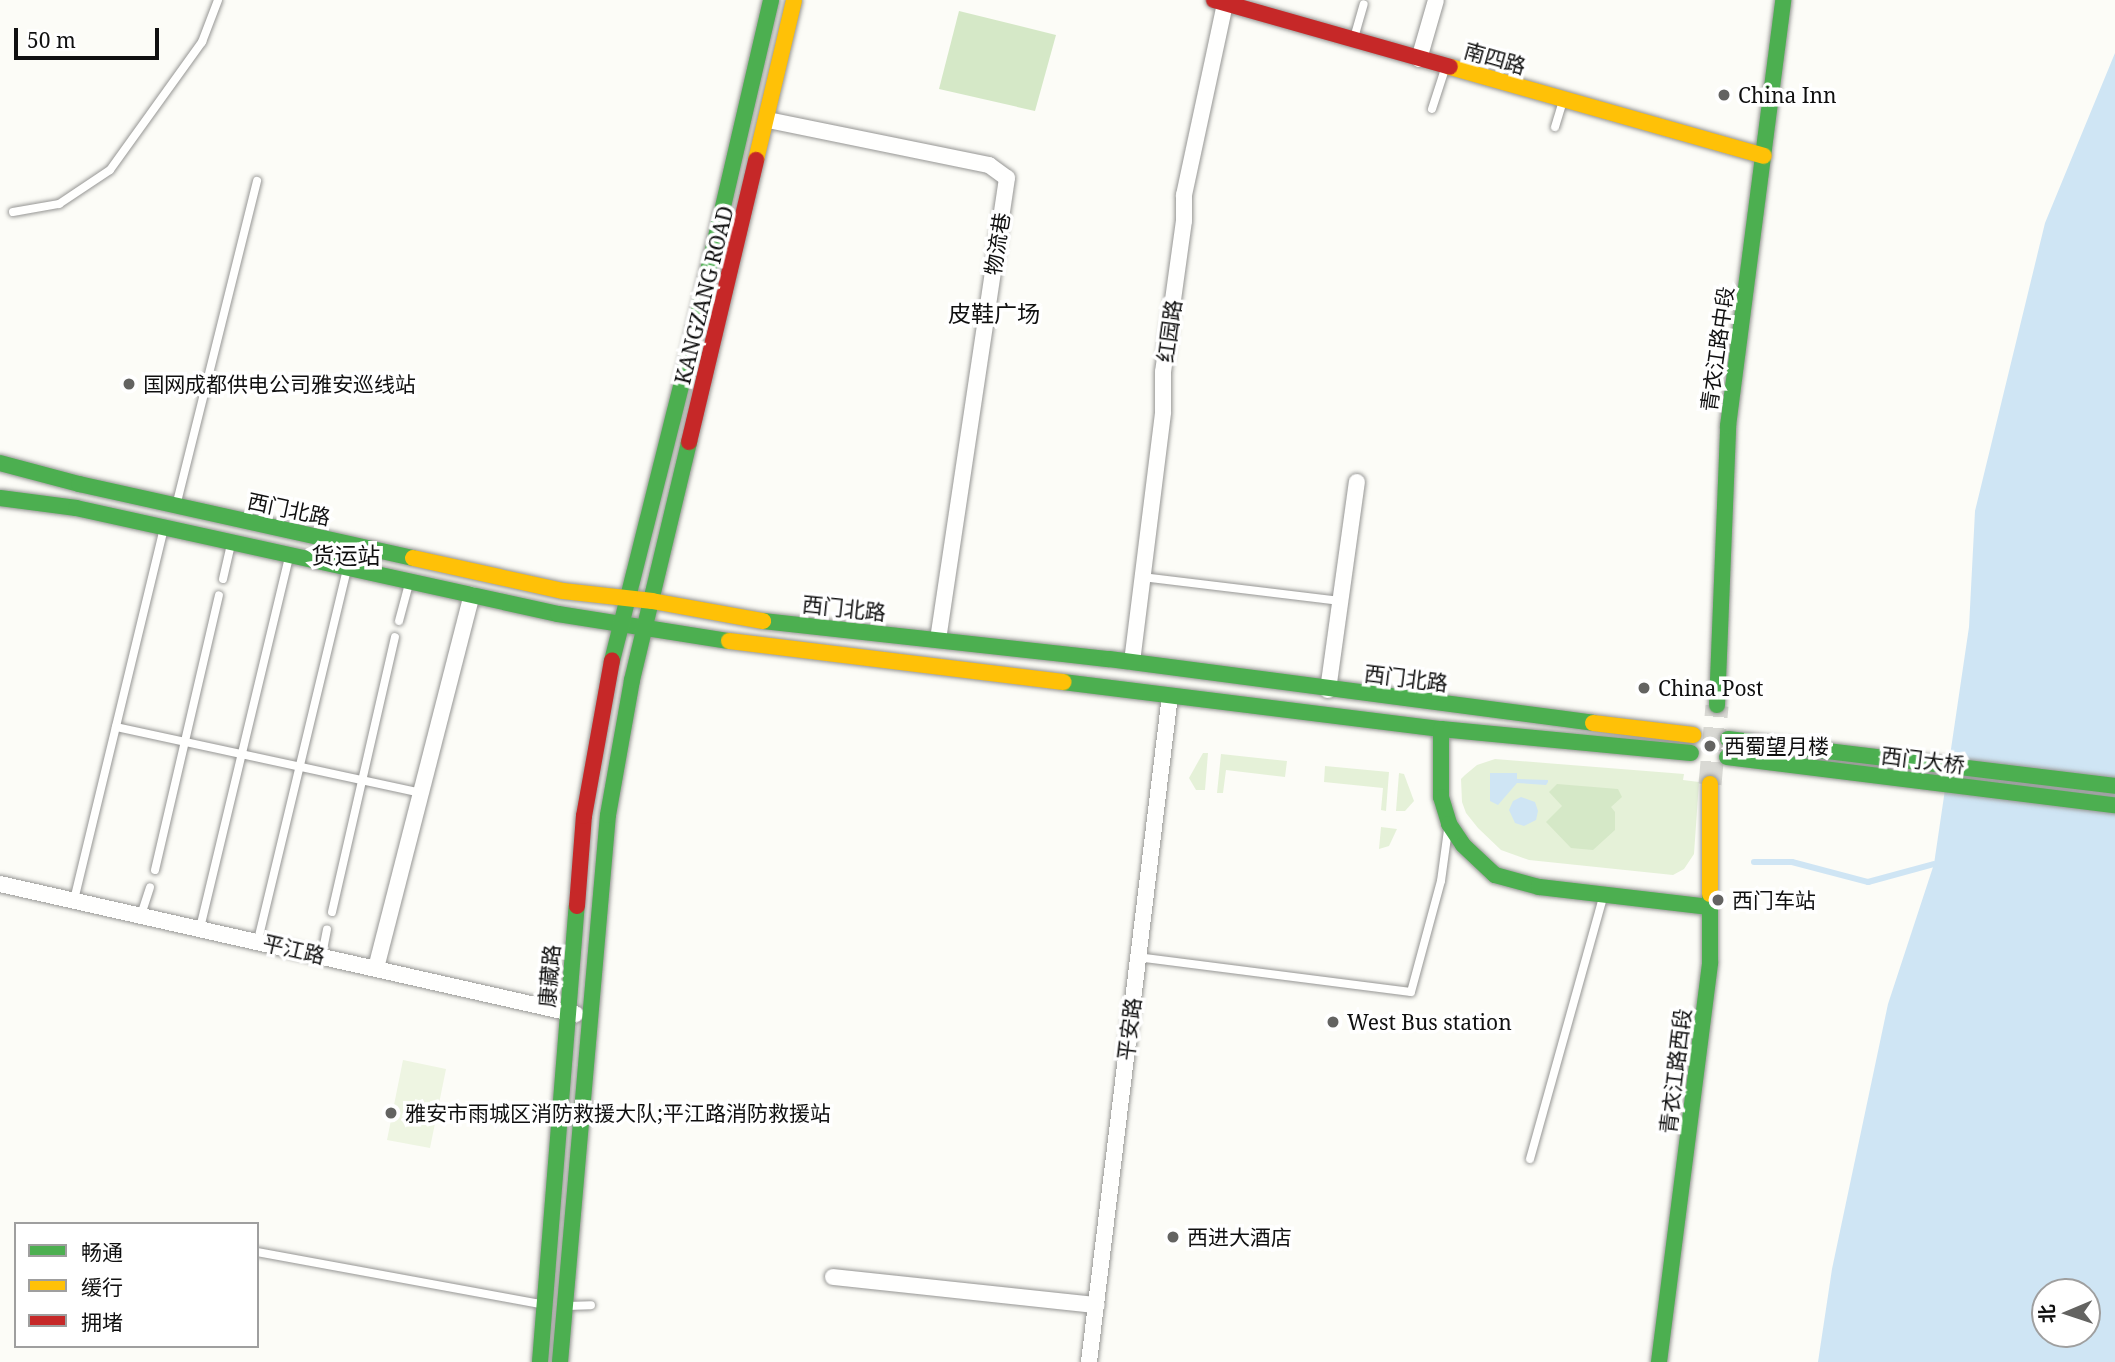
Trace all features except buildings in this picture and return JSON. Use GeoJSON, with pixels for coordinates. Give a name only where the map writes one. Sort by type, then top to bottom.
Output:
{"type":"FeatureCollection","features":[{"type":"Feature","properties":{"kind":"main road","name":"KANGZANG ROAD"},"geometry":{"type":"LineString","coordinates":[[629,598],[771,0]]}},
{"type":"Feature","properties":{"kind":"main road","name":"KANGZANG ROAD"},"geometry":{"type":"LineString","coordinates":[[652,601],[768,120],[794,0]]}},
{"type":"Feature","properties":{"kind":"main road","name":"青衣江路中段"},"geometry":{"type":"LineString","coordinates":[[1717,705],[1728,426],[1783,0]]}},
{"type":"Feature","properties":{"kind":"main road","name":"南四路"},"geometry":{"type":"LineString","coordinates":[[1220,1],[1764,156]]}},
{"type":"Feature","properties":{"kind":"main road","name":"西门北路"},"geometry":{"type":"LineString","coordinates":[[0,463],[563,591],[652,601],[734,618],[1132,662],[1328,690],[1693,735]]}},
{"type":"Feature","properties":{"kind":"main road"},"geometry":{"type":"LineString","coordinates":[[0,498],[76,508],[472,595],[646,628],[1441,729],[1691,753]]}},
{"type":"Feature","properties":{"kind":"main road","name":"康藏路"},"geometry":{"type":"LineString","coordinates":[[540,1362],[584,816],[608,675],[629,598]]}},
{"type":"Feature","properties":{"kind":"main road","name":"康藏路"},"geometry":{"type":"LineString","coordinates":[[560,1362],[567,1306],[588,1015],[608,815],[632,680],[652,601]]}},
{"type":"Feature","properties":{"kind":"main road"},"geometry":{"type":"LineString","coordinates":[[1441,729],[1441,797],[1449,824],[1463,845],[1494,874],[1539,887],[1603,897],[1710,907]]}},
{"type":"Feature","properties":{"kind":"main road","name":"西门大桥"},"geometry":{"type":"LineString","coordinates":[[1728,739],[2115,786]]}},
{"type":"Feature","properties":{"kind":"main road","name":"西门大桥"},"geometry":{"type":"LineString","coordinates":[[1727,757],[2115,805]]}},
{"type":"Feature","properties":{"kind":"main road","name":"青衣江路西段"},"geometry":{"type":"LineString","coordinates":[[1659,1362],[1710,961],[1710,784]]}},
{"type":"Feature","properties":{"kind":"street"},"geometry":{"type":"LineString","coordinates":[[1419,59],[1436,0]]}},
{"type":"Feature","properties":{"kind":"street","name":"红园路"},"geometry":{"type":"LineString","coordinates":[[1132,662],[1163,412],[1163,372],[1184,221],[1184,195],[1220,1]]}},
{"type":"Feature","properties":{"kind":"street","name":"物流巷"},"geometry":{"type":"LineString","coordinates":[[768,120],[989,165],[1012,178],[938,639]]}},
{"type":"Feature","properties":{"kind":"street"},"geometry":{"type":"LineString","coordinates":[[1328,690],[1357,482]]}},
{"type":"Feature","properties":{"kind":"street"},"geometry":{"type":"LineString","coordinates":[[376,968],[472,595]]}},
{"type":"Feature","properties":{"kind":"street","name":"平安路"},"geometry":{"type":"LineString","coordinates":[[1089,1362],[1170,696]]}},
{"type":"Feature","properties":{"kind":"street","name":"平江路"},"geometry":{"type":"LineString","coordinates":[[0,884],[258,940],[566,1014],[588,1015]]}},
{"type":"Feature","properties":{"kind":"street"},"geometry":{"type":"LineString","coordinates":[[833,1277],[1097,1305]]}},
{"type":"Feature","properties":{"kind":"lane"},"geometry":{"type":"LineString","coordinates":[[13,212],[59,204],[110,170],[202,42],[218,0]]}},
{"type":"Feature","properties":{"kind":"lane"},"geometry":{"type":"LineString","coordinates":[[1353,40],[1364,4]]}},
{"type":"Feature","properties":{"kind":"lane"},"geometry":{"type":"LineString","coordinates":[[1432,109],[1446,66]]}},
{"type":"Feature","properties":{"kind":"lane"},"geometry":{"type":"LineString","coordinates":[[1555,127],[1563,99]]}},
{"type":"Feature","properties":{"kind":"lane"},"geometry":{"type":"LineString","coordinates":[[176,505],[257,181]]}},
{"type":"Feature","properties":{"kind":"lane"},"geometry":{"type":"LineString","coordinates":[[74,900],[164,528]]}},
{"type":"Feature","properties":{"kind":"lane"},"geometry":{"type":"LineString","coordinates":[[223,579],[231,543]]}},
{"type":"Feature","properties":{"kind":"lane"},"geometry":{"type":"LineString","coordinates":[[200,928],[290,555]]}},
{"type":"Feature","properties":{"kind":"lane"},"geometry":{"type":"LineString","coordinates":[[258,940],[347,567]]}},
{"type":"Feature","properties":{"kind":"lane"},"geometry":{"type":"LineString","coordinates":[[1142,577],[1340,601]]}},
{"type":"Feature","properties":{"kind":"lane"},"geometry":{"type":"LineString","coordinates":[[399,621],[409,581]]}},
{"type":"Feature","properties":{"kind":"lane"},"geometry":{"type":"LineString","coordinates":[[155,870],[219,595]]}},
{"type":"Feature","properties":{"kind":"lane"},"geometry":{"type":"LineString","coordinates":[[332,912],[395,637]]}},
{"type":"Feature","properties":{"kind":"lane"},"geometry":{"type":"LineString","coordinates":[[116,727],[421,793]]}},
{"type":"Feature","properties":{"kind":"lane"},"geometry":{"type":"LineString","coordinates":[[1137,957],[1410,992],[1441,881],[1449,824]]}},
{"type":"Feature","properties":{"kind":"lane"},"geometry":{"type":"LineString","coordinates":[[142,915],[150,887]]}},
{"type":"Feature","properties":{"kind":"lane"},"geometry":{"type":"LineString","coordinates":[[1530,1159],[1603,897]]}},
{"type":"Feature","properties":{"kind":"lane"},"geometry":{"type":"LineString","coordinates":[[322,955],[327,929]]}},
{"type":"Feature","properties":{"kind":"lane"},"geometry":{"type":"LineString","coordinates":[[259,1252],[544,1305],[591,1305]]}},
{"type":"Feature","properties":{"kind":"green space"},"geometry":{"type":"Polygon","coordinates":[[[959,11],[1056,35],[1035,111],[939,89],[959,11]]]}},
{"type":"Feature","properties":{"kind":"green space"},"geometry":{"type":"Polygon","coordinates":[[[1203,753],[1208,753],[1205,790],[1196,790],[1189,778],[1203,753]]]}},
{"type":"Feature","properties":{"kind":"green space"},"geometry":{"type":"Polygon","coordinates":[[[1221,754],[1287,761],[1285,777],[1226,770],[1223,793],[1217,793],[1221,754]]]}},
{"type":"Feature","properties":{"kind":"green space"},"geometry":{"type":"Polygon","coordinates":[[[1495,759],[1684,774],[1683,780],[1699,782],[1694,854],[1684,869],[1673,875],[1529,860],[1501,850],[1478,828],[1466,813],[1462,802],[1461,779],[1477,765],[1495,759]]]}},
{"type":"Feature","properties":{"kind":"green space"},"geometry":{"type":"Polygon","coordinates":[[[1325,766],[1389,772],[1386,811],[1381,810],[1383,788],[1324,782],[1325,766]]]}},
{"type":"Feature","properties":{"kind":"green space"},"geometry":{"type":"Polygon","coordinates":[[[1399,773],[1404,774],[1414,801],[1405,811],[1396,811],[1399,773]]]}},
{"type":"Feature","properties":{"kind":"green space"},"geometry":{"type":"Polygon","coordinates":[[[1557,784],[1618,789],[1622,797],[1611,807],[1615,812],[1615,830],[1593,850],[1571,848],[1546,822],[1562,806],[1549,792],[1557,784]]]}},
{"type":"Feature","properties":{"kind":"green space"},"geometry":{"type":"Polygon","coordinates":[[[1381,827],[1397,829],[1389,846],[1379,849],[1381,827]]]}},
{"type":"Feature","properties":{"kind":"green space"},"geometry":{"type":"Polygon","coordinates":[[[403,1060],[446,1069],[430,1148],[387,1140],[403,1060]]]}},
{"type":"Feature","properties":{"kind":"water"},"geometry":{"type":"Polygon","coordinates":[[[2115,53],[2115,1362],[1818,1362],[1832,1269],[1888,1004],[1934,864],[1969,627],[1975,511],[2045,223],[2115,53]]]}},
{"type":"Feature","properties":{"kind":"water"},"geometry":{"type":"Polygon","coordinates":[[[1490,773],[1517,773],[1517,779],[1548,782],[1546,785],[1517,783],[1498,805],[1490,801],[1490,773]]]}},
{"type":"Feature","properties":{"kind":"water"},"geometry":{"type":"Polygon","coordinates":[[[1521,797],[1535,802],[1538,811],[1536,820],[1524,826],[1515,823],[1509,810],[1513,801],[1521,797]]]}},
{"type":"Feature","properties":{"kind":"waterway"},"geometry":{"type":"LineString","coordinates":[[1754,862],[1792,862],[1868,882],[1934,864]]}},
{"type":"Feature","properties":{"kind":"tunnel"},"geometry":{"type":"LineString","coordinates":[[1710,784],[1717,705]]}},
{"type":"Feature","properties":{"kind":"traffic: fast"},"geometry":{"type":"LineString","coordinates":[[612,661],[685,370],[771,0]]}},
{"type":"Feature","properties":{"kind":"traffic: fast"},"geometry":{"type":"LineString","coordinates":[[1717,705],[1728,426],[1783,0]]}},
{"type":"Feature","properties":{"kind":"traffic: fast"},"geometry":{"type":"LineString","coordinates":[[560,1362],[608,815],[632,680],[689,442]]}},
{"type":"Feature","properties":{"kind":"traffic: fast"},"geometry":{"type":"LineString","coordinates":[[0,463],[79,484],[413,558]]}},
{"type":"Feature","properties":{"kind":"traffic: fast"},"geometry":{"type":"LineString","coordinates":[[0,498],[76,508],[558,614],[729,641]]}},
{"type":"Feature","properties":{"kind":"traffic: fast"},"geometry":{"type":"LineString","coordinates":[[763,621],[1109,659],[1593,723]]}},
{"type":"Feature","properties":{"kind":"traffic: fast"},"geometry":{"type":"LineString","coordinates":[[1063,682],[1441,729],[1691,753]]}},
{"type":"Feature","properties":{"kind":"traffic: fast"},"geometry":{"type":"LineString","coordinates":[[1441,729],[1441,797],[1449,824],[1463,845],[1495,875],[1539,887],[1710,907]]}},
{"type":"Feature","properties":{"kind":"traffic: fast"},"geometry":{"type":"LineString","coordinates":[[1728,739],[2115,786]]}},
{"type":"Feature","properties":{"kind":"traffic: fast"},"geometry":{"type":"LineString","coordinates":[[1727,757],[2115,805]]}},
{"type":"Feature","properties":{"kind":"traffic: fast"},"geometry":{"type":"LineString","coordinates":[[1659,1362],[1710,962],[1710,894]]}},
{"type":"Feature","properties":{"kind":"traffic: fast"},"geometry":{"type":"LineString","coordinates":[[540,1362],[577,906]]}},
{"type":"Feature","properties":{"kind":"traffic: slow"},"geometry":{"type":"LineString","coordinates":[[756,160],[794,0]]}},
{"type":"Feature","properties":{"kind":"traffic: slow"},"geometry":{"type":"LineString","coordinates":[[1450,67],[1764,156]]}},
{"type":"Feature","properties":{"kind":"traffic: slow"},"geometry":{"type":"LineString","coordinates":[[413,558],[563,591],[652,601],[763,621]]}},
{"type":"Feature","properties":{"kind":"traffic: slow"},"geometry":{"type":"LineString","coordinates":[[729,641],[1063,682]]}},
{"type":"Feature","properties":{"kind":"traffic: slow"},"geometry":{"type":"LineString","coordinates":[[1593,723],[1693,735]]}},
{"type":"Feature","properties":{"kind":"traffic: slow"},"geometry":{"type":"LineString","coordinates":[[1710,784],[1710,894]]}},
{"type":"Feature","properties":{"kind":"traffic: jam"},"geometry":{"type":"LineString","coordinates":[[1214,0],[1450,67]]}},
{"type":"Feature","properties":{"kind":"traffic: jam"},"geometry":{"type":"LineString","coordinates":[[689,442],[756,160]]}},
{"type":"Feature","properties":{"kind":"traffic: jam"},"geometry":{"type":"LineString","coordinates":[[577,906],[584,816],[612,661]]}},
{"type":"Feature","properties":{"kind":"place","name":"China Inn"},"geometry":{"type":"Point","coordinates":[1724,95]}},
{"type":"Feature","properties":{"kind":"place","name":"国网成都供电公司雅安巡线站"},"geometry":{"type":"Point","coordinates":[129,384]}},
{"type":"Feature","properties":{"kind":"place","name":"China Post"},"geometry":{"type":"Point","coordinates":[1644,688]}},
{"type":"Feature","properties":{"kind":"place","name":"西蜀望月楼"},"geometry":{"type":"Point","coordinates":[1710,746]}},
{"type":"Feature","properties":{"kind":"place","name":"西门车站"},"geometry":{"type":"Point","coordinates":[1718,900]}},
{"type":"Feature","properties":{"kind":"place","name":"West Bus station"},"geometry":{"type":"Point","coordinates":[1333,1022]}},
{"type":"Feature","properties":{"kind":"place","name":"雅安市雨城区消防救援大队;平江路消防救援站"},"geometry":{"type":"Point","coordinates":[391,1113]}},
{"type":"Feature","properties":{"kind":"place","name":"西进大酒店"},"geometry":{"type":"Point","coordinates":[1173,1237]}},
{"type":"Feature","properties":{"kind":"district","name":"皮鞋广场"},"geometry":{"type":"Point","coordinates":[994,313]}},
{"type":"Feature","properties":{"kind":"district","name":"货运站"},"geometry":{"type":"Point","coordinates":[346,555]}}]}
